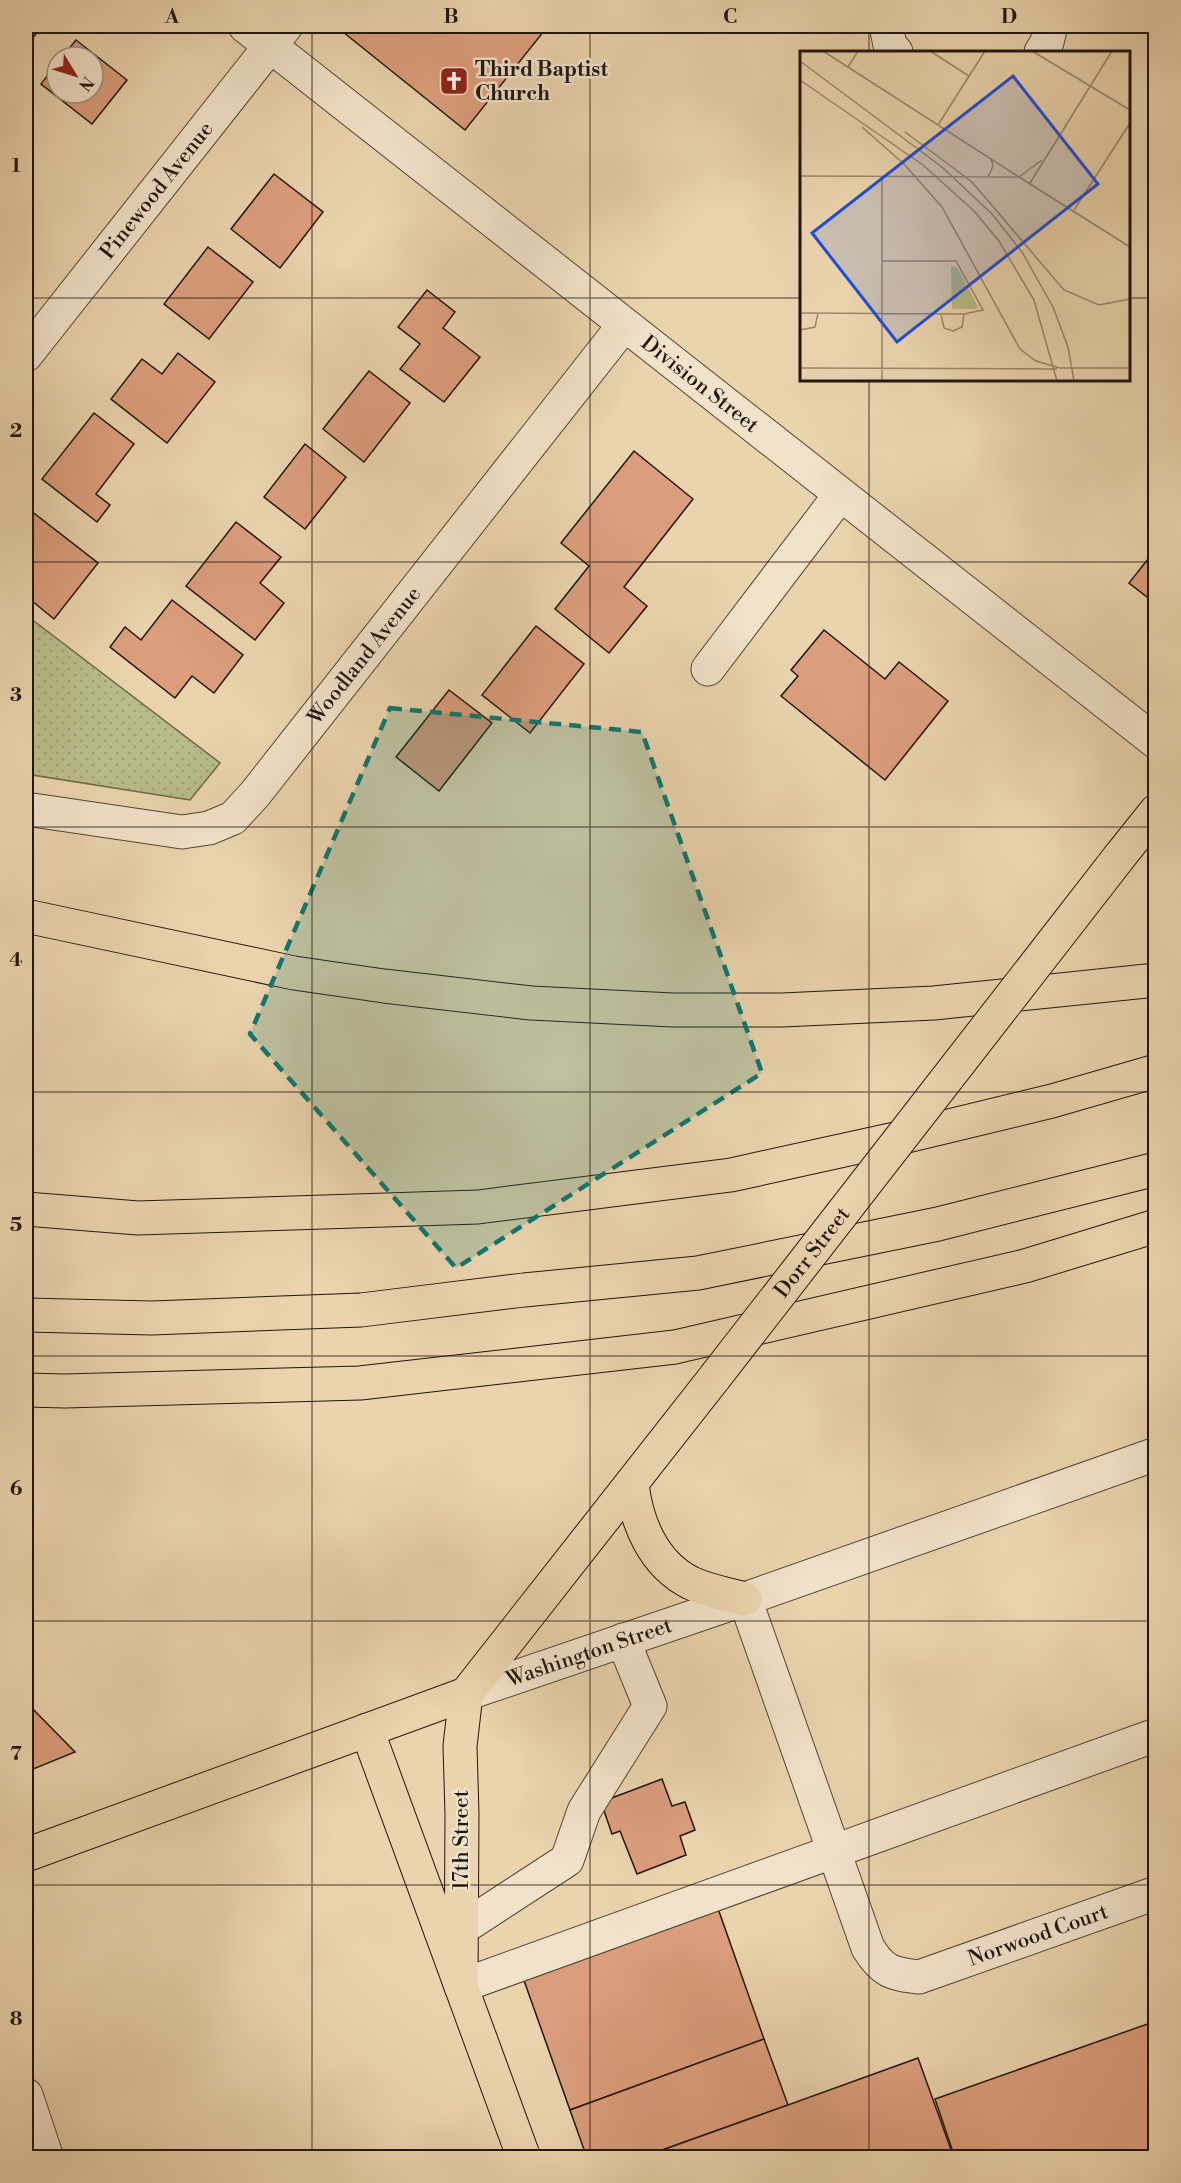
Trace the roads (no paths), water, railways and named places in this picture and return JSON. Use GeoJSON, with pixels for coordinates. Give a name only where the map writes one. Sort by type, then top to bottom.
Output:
{"type":"FeatureCollection","features":[{"type":"Feature","properties":{"kind":"main road","name":"Dorr Street"},"geometry":{"type":"LineString","coordinates":[[466,1694],[1155,811]]}},
{"type":"Feature","properties":{"kind":"main road"},"geometry":{"type":"LineString","coordinates":[[26,916],[294,973],[384,987],[531,1003],[673,1010],[782,1010],[934,1003],[1155,980]]}},
{"type":"Feature","properties":{"kind":"main road"},"geometry":{"type":"LineString","coordinates":[[26,1209],[138,1218],[489,1206],[731,1176],[1019,1109],[1155,1071]]}},
{"type":"Feature","properties":{"kind":"main road"},"geometry":{"type":"LineString","coordinates":[[26,1315],[152,1318],[361,1310],[524,1290],[698,1274],[938,1224],[1155,1169]]}},
{"type":"Feature","properties":{"kind":"main road"},"geometry":{"type":"LineString","coordinates":[[26,1390],[65,1391],[360,1383],[675,1347],[1024,1266],[1155,1226]]}},
{"type":"Feature","properties":{"kind":"main road"},"geometry":{"type":"LineString","coordinates":[[632,1482],[634,1505],[639,1522],[655,1550],[676,1574],[691,1583],[745,1599]]}},
{"type":"Feature","properties":{"kind":"main road","name":"Washington Street"},"geometry":{"type":"LineString","coordinates":[[26,1855],[466,1694]]}},
{"type":"Feature","properties":{"kind":"main road","name":"17th Street"},"geometry":{"type":"LineString","coordinates":[[466,1694],[460,1746],[462,1814],[454,1937],[461,1986],[524,2157]]}},
{"type":"Feature","properties":{"kind":"main road","name":"17th Street"},"geometry":{"type":"LineString","coordinates":[[367,1730],[454,1937]]}},
{"type":"Feature","properties":{"kind":"street","name":"Division Street"},"geometry":{"type":"LineString","coordinates":[[245,26],[278,36],[624,326],[1155,742]]}},
{"type":"Feature","properties":{"kind":"street"},"geometry":{"type":"LineString","coordinates":[[886,26],[891,45],[895,51]]}},
{"type":"Feature","properties":{"kind":"street"},"geometry":{"type":"LineString","coordinates":[[1042,51],[1047,42],[1051,26]]}},
{"type":"Feature","properties":{"kind":"street","name":"Pinewood Avenue"},"geometry":{"type":"LineString","coordinates":[[26,355],[278,36]]}},
{"type":"Feature","properties":{"kind":"street","name":"Woodland Avenue"},"geometry":{"type":"LineString","coordinates":[[26,809],[182,832],[208,828],[233,818],[262,785],[624,326]]}},
{"type":"Feature","properties":{"kind":"street"},"geometry":{"type":"LineString","coordinates":[[708,669],[840,495]]}},
{"type":"Feature","properties":{"kind":"street","name":"Washington Street"},"geometry":{"type":"LineString","coordinates":[[466,1694],[745,1599],[1155,1454]]}},
{"type":"Feature","properties":{"kind":"street"},"geometry":{"type":"LineString","coordinates":[[745,1599],[834,1850]]}},
{"type":"Feature","properties":{"kind":"street"},"geometry":{"type":"LineString","coordinates":[[454,1937],[567,1860],[584,1811],[650,1706],[623,1640]]}},
{"type":"Feature","properties":{"kind":"street"},"geometry":{"type":"LineString","coordinates":[[461,1986],[1155,1735]]}},
{"type":"Feature","properties":{"kind":"street","name":"Norwood Court"},"geometry":{"type":"LineString","coordinates":[[834,1850],[868,1948],[878,1964],[897,1974],[919,1977],[1155,1893]]}},
{"type":"Feature","properties":{"kind":"street"},"geometry":{"type":"LineString","coordinates":[[26,2096],[47,2157]]}},
{"type":"Feature","properties":{"kind":"place","name":"Third Baptist Church"},"geometry":{"type":"Point","coordinates":[454,81]}}]}
